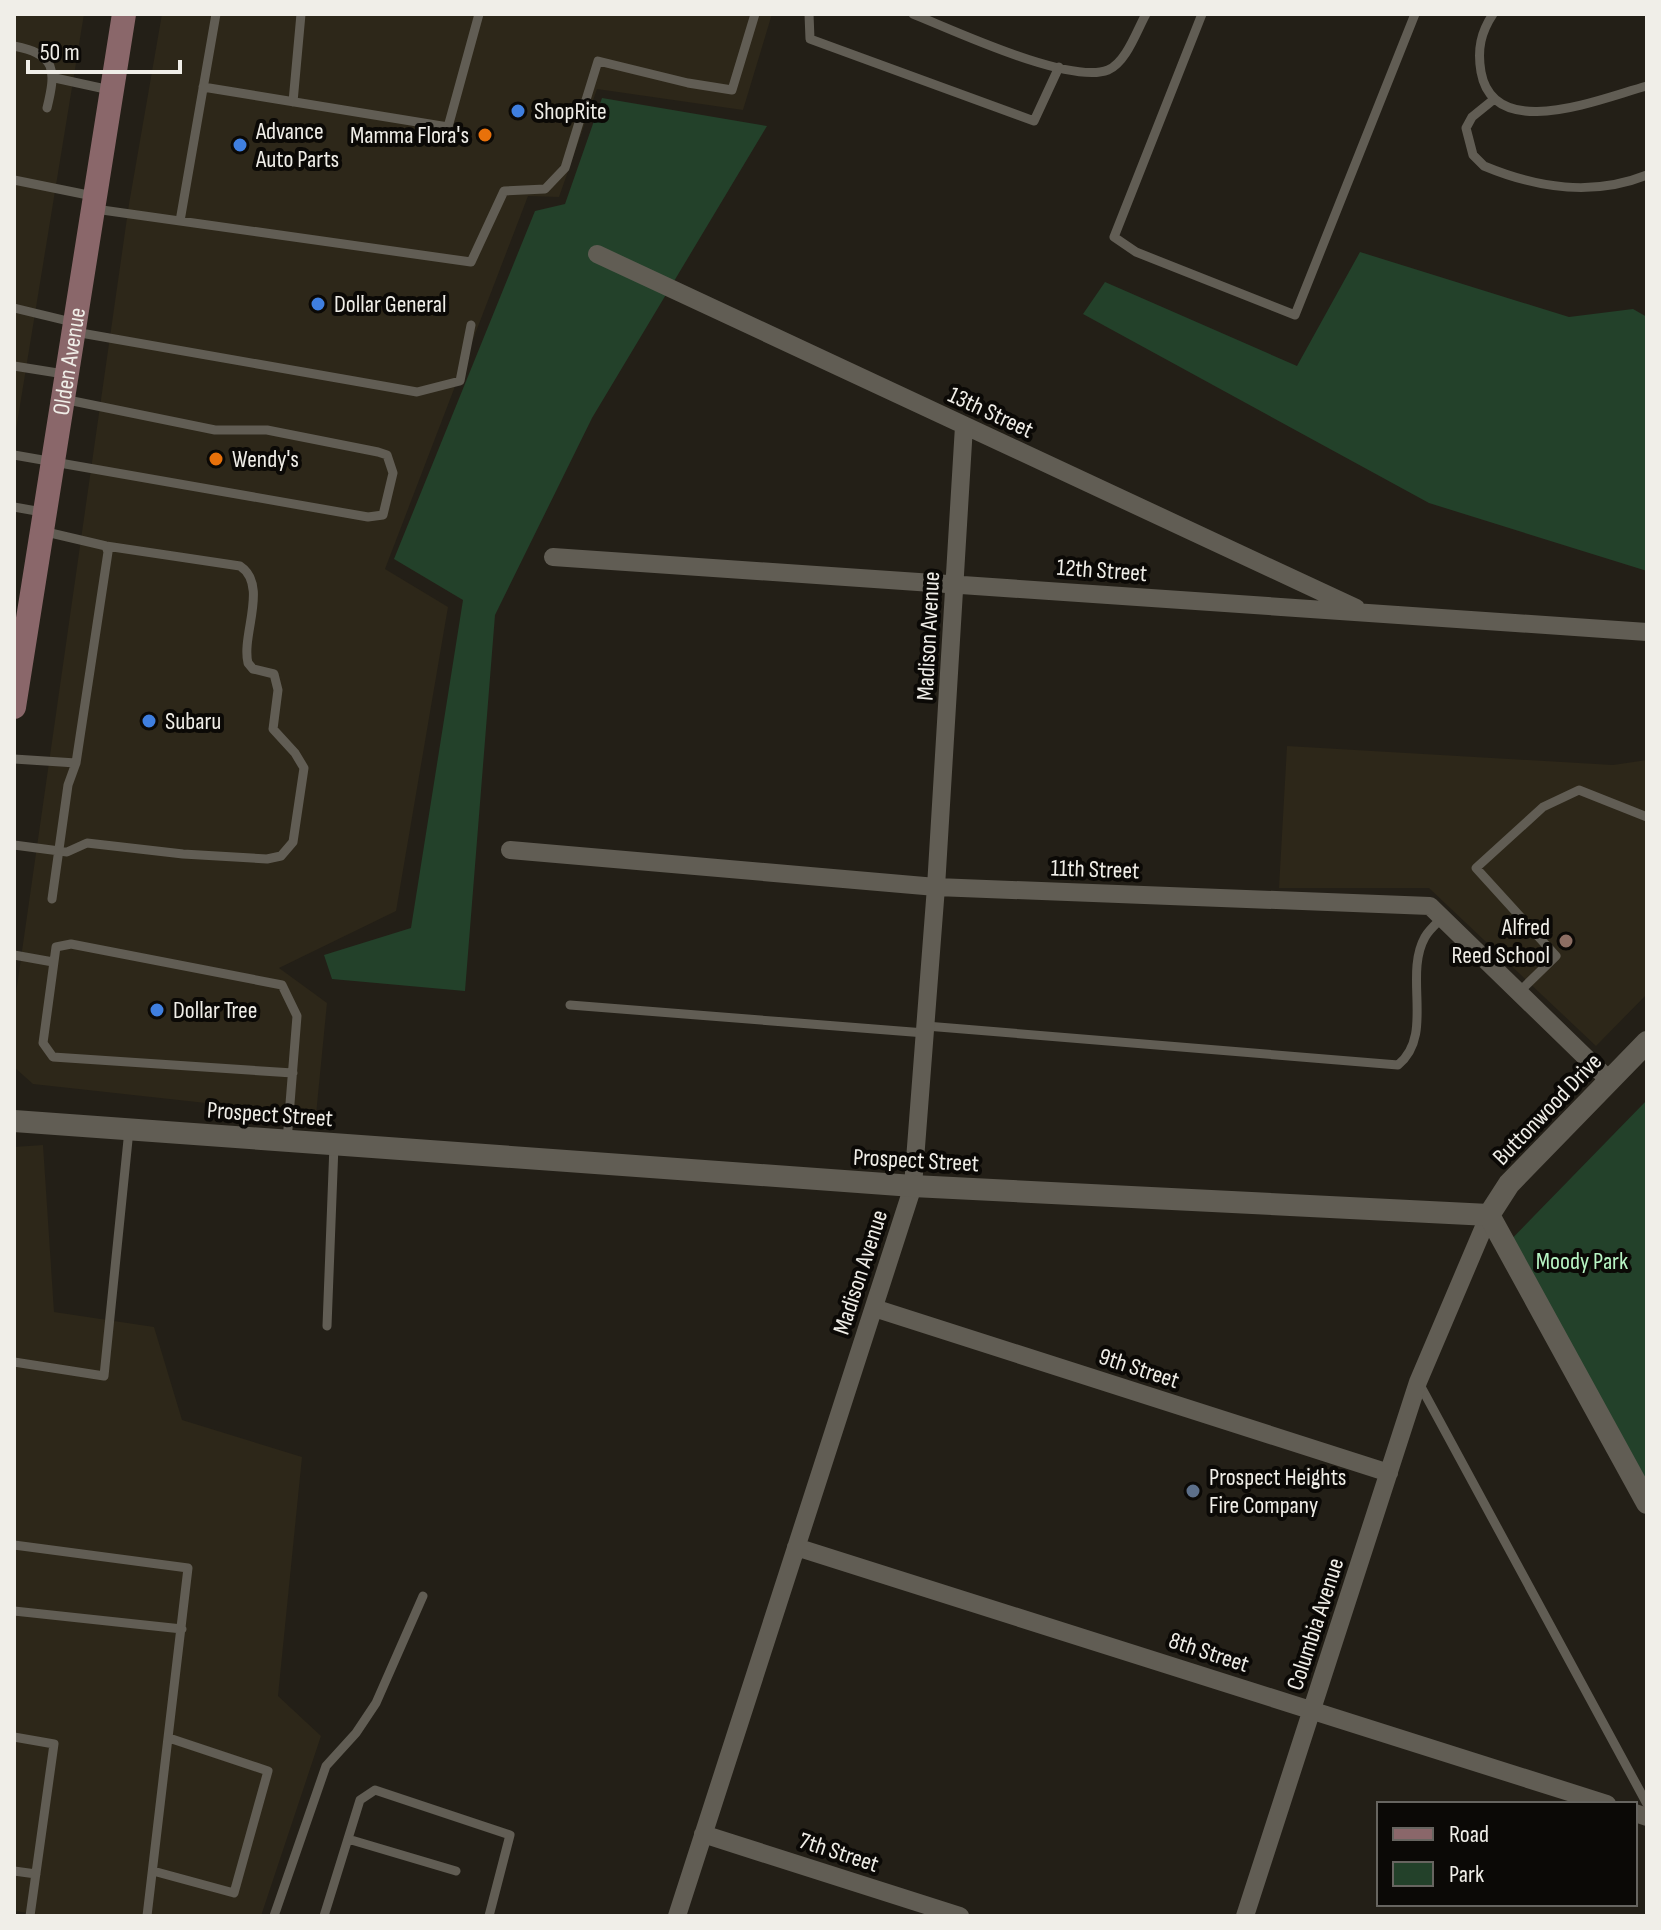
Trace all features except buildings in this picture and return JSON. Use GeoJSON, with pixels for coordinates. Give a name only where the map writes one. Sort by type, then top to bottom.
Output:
{"type":"FeatureCollection","features":[{"type":"Feature","properties":{"kind":"main road","name":"Olden Avenue"},"geometry":{"type":"LineString","coordinates":[[14,707],[19,640],[44,522],[124,14]]}},
{"type":"Feature","properties":{"kind":"street","name":"13th Street"},"geometry":{"type":"LineString","coordinates":[[597,254],[1365,612]]}},
{"type":"Feature","properties":{"kind":"street","name":"Madison Avenue"},"geometry":{"type":"LineString","coordinates":[[677,1916],[913,1186],[936,887],[964,426]]}},
{"type":"Feature","properties":{"kind":"street","name":"12th Street"},"geometry":{"type":"LineString","coordinates":[[553,557],[1647,632]]}},
{"type":"Feature","properties":{"kind":"street","name":"11th Street"},"geometry":{"type":"LineString","coordinates":[[510,850],[936,887],[1430,906],[1610,1081]]}},
{"type":"Feature","properties":{"kind":"street","name":"Buttonwood Drive"},"geometry":{"type":"LineString","coordinates":[[1489,1215],[1509,1184],[1647,1042]]}},
{"type":"Feature","properties":{"kind":"street","name":"Prospect Street"},"geometry":{"type":"LineString","coordinates":[[14,1121],[913,1186],[1489,1215]]}},
{"type":"Feature","properties":{"kind":"street","name":"Columbia Avenue"},"geometry":{"type":"LineString","coordinates":[[1245,1916],[1418,1382],[1489,1215]]}},
{"type":"Feature","properties":{"kind":"street"},"geometry":{"type":"LineString","coordinates":[[1489,1215],[1647,1503]]}},
{"type":"Feature","properties":{"kind":"street","name":"9th Street"},"geometry":{"type":"LineString","coordinates":[[874,1308],[1389,1473]]}},
{"type":"Feature","properties":{"kind":"street","name":"8th Street"},"geometry":{"type":"LineString","coordinates":[[796,1547],[1601,1802]]}},
{"type":"Feature","properties":{"kind":"street","name":"7th Street"},"geometry":{"type":"LineString","coordinates":[[703,1834],[960,1916]]}},
{"type":"Feature","properties":{"kind":"lane"},"geometry":{"type":"LineString","coordinates":[[180,221],[216,14]]}},
{"type":"Feature","properties":{"kind":"lane"},"geometry":{"type":"LineString","coordinates":[[293,102],[301,14]]}},
{"type":"Feature","properties":{"kind":"lane"},"geometry":{"type":"LineString","coordinates":[[203,87],[448,127],[479,14]]}},
{"type":"Feature","properties":{"kind":"lane"},"geometry":{"type":"LineString","coordinates":[[14,180],[180,221],[471,262],[504,191],[545,189],[565,168],[598,61],[688,83],[732,90],[755,14]]}},
{"type":"Feature","properties":{"kind":"lane"},"geometry":{"type":"LineString","coordinates":[[809,14],[810,39],[1034,121],[1059,67]]}},
{"type":"Feature","properties":{"kind":"lane"},"geometry":{"type":"LineString","coordinates":[[913,14],[1059,67],[1098,72],[1111,69],[1146,14]]}},
{"type":"Feature","properties":{"kind":"lane"},"geometry":{"type":"LineString","coordinates":[[1202,14],[1114,237],[1136,252],[1295,315],[1415,14]]}},
{"type":"Feature","properties":{"kind":"lane"},"geometry":{"type":"LineString","coordinates":[[1493,14],[1481,31],[1479,60],[1483,83],[1493,100],[1511,109],[1539,113],[1647,86]]}},
{"type":"Feature","properties":{"kind":"lane"},"geometry":{"type":"LineString","coordinates":[[14,46],[36,50],[48,61],[55,78],[47,108]]}},
{"type":"Feature","properties":{"kind":"lane"},"geometry":{"type":"LineString","coordinates":[[55,78],[112,90]]}},
{"type":"Feature","properties":{"kind":"lane"},"geometry":{"type":"LineString","coordinates":[[1493,100],[1472,117],[1466,128],[1473,155],[1484,166],[1570,189],[1600,188],[1647,175]]}},
{"type":"Feature","properties":{"kind":"lane"},"geometry":{"type":"LineString","coordinates":[[14,308],[75,327],[417,392],[460,381],[471,325]]}},
{"type":"Feature","properties":{"kind":"lane"},"geometry":{"type":"LineString","coordinates":[[14,366],[65,387],[215,430],[267,430],[378,452],[387,455],[393,473],[383,515],[368,517],[14,455]]}},
{"type":"Feature","properties":{"kind":"lane"},"geometry":{"type":"LineString","coordinates":[[14,507],[106,546],[240,566],[247,571],[253,590],[248,663],[253,669],[274,674],[278,690],[273,729],[304,768],[293,842],[281,856],[267,859],[183,854],[87,843],[67,852],[14,845]]}},
{"type":"Feature","properties":{"kind":"lane"},"geometry":{"type":"LineString","coordinates":[[52,899],[68,785],[76,763],[108,552],[106,546]]}},
{"type":"Feature","properties":{"kind":"lane"},"geometry":{"type":"LineString","coordinates":[[14,759],[76,763]]}},
{"type":"Feature","properties":{"kind":"lane"},"geometry":{"type":"LineString","coordinates":[[1519,992],[1556,956],[1476,868],[1543,807],[1579,790],[1647,817]]}},
{"type":"Feature","properties":{"kind":"lane"},"geometry":{"type":"LineString","coordinates":[[570,1005],[1398,1065],[1410,1055],[1415,1040],[1419,952],[1426,935],[1442,918]]}},
{"type":"Feature","properties":{"kind":"lane"},"geometry":{"type":"LineString","coordinates":[[287,1141],[293,1073],[297,1016],[282,985],[71,944],[56,947],[43,1043],[53,1057],[293,1073]]}},
{"type":"Feature","properties":{"kind":"lane"},"geometry":{"type":"LineString","coordinates":[[14,955],[53,962]]}},
{"type":"Feature","properties":{"kind":"lane"},"geometry":{"type":"LineString","coordinates":[[14,1362],[104,1376],[129,1130]]}},
{"type":"Feature","properties":{"kind":"lane"},"geometry":{"type":"LineString","coordinates":[[327,1326],[334,1145]]}},
{"type":"Feature","properties":{"kind":"lane"},"geometry":{"type":"LineString","coordinates":[[1418,1382],[1647,1804]]}},
{"type":"Feature","properties":{"kind":"lane"},"geometry":{"type":"LineString","coordinates":[[14,1545],[188,1568],[147,1916]]}},
{"type":"Feature","properties":{"kind":"lane"},"geometry":{"type":"LineString","coordinates":[[274,1916],[326,1766],[356,1733],[376,1703],[423,1596]]}},
{"type":"Feature","properties":{"kind":"lane"},"geometry":{"type":"LineString","coordinates":[[14,1611],[182,1629]]}},
{"type":"Feature","properties":{"kind":"lane"},"geometry":{"type":"LineString","coordinates":[[14,1737],[54,1744],[30,1916]]}},
{"type":"Feature","properties":{"kind":"lane"},"geometry":{"type":"LineString","coordinates":[[153,1871],[234,1893],[268,1771],[169,1738]]}},
{"type":"Feature","properties":{"kind":"lane"},"geometry":{"type":"LineString","coordinates":[[324,1916],[360,1800],[375,1790],[503,1830],[510,1835],[489,1916]]}},
{"type":"Feature","properties":{"kind":"lane"},"geometry":{"type":"LineString","coordinates":[[348,1839],[456,1871]]}},
{"type":"Feature","properties":{"kind":"lane"},"geometry":{"type":"LineString","coordinates":[[14,1871],[36,1874]]}},
{"type":"Feature","properties":{"kind":"shaded area"},"geometry":{"type":"Polygon","coordinates":[[[14,14],[84,14],[14,442],[14,14]]]}},
{"type":"Feature","properties":{"kind":"shaded area"},"geometry":{"type":"Polygon","coordinates":[[[162,14],[772,14],[743,110],[597,89],[559,197],[528,196],[385,569],[448,607],[396,911],[279,968],[327,1003],[316,1115],[33,1084],[14,1067],[14,1007],[129,204],[162,14]]]}},
{"type":"Feature","properties":{"kind":"shaded area","name":"Alfred Reed School"},"geometry":{"type":"Polygon","coordinates":[[[1287,746],[1613,765],[1647,760],[1647,994],[1596,1046],[1429,888],[1279,888],[1287,746]]]}},
{"type":"Feature","properties":{"kind":"shaded area"},"geometry":{"type":"Polygon","coordinates":[[[43,1145],[54,1312],[154,1327],[182,1420],[302,1457],[278,1696],[321,1736],[261,1916],[48,1916],[14,1911],[14,1147],[43,1145]]]}},
{"type":"Feature","properties":{"kind":"green space"},"geometry":{"type":"Polygon","coordinates":[[[602,98],[767,126],[592,418],[495,615],[465,991],[332,979],[324,955],[411,928],[463,600],[394,559],[535,211],[565,204],[602,98]]]}},
{"type":"Feature","properties":{"kind":"green space"},"geometry":{"type":"Polygon","coordinates":[[[1360,252],[1569,317],[1633,309],[1647,317],[1647,571],[1429,503],[1083,314],[1105,282],[1297,366],[1360,252]]]}},
{"type":"Feature","properties":{"kind":"green space","name":"Moody Park"},"geometry":{"type":"Polygon","coordinates":[[[1647,1100],[1647,1501],[1500,1251],[1647,1100]]]}},
{"type":"Feature","properties":{"kind":"place","name":"ShopRite"},"geometry":{"type":"Point","coordinates":[518,111]}},
{"type":"Feature","properties":{"kind":"place","name":"Mamma Flora's"},"geometry":{"type":"Point","coordinates":[485,135]}},
{"type":"Feature","properties":{"kind":"place","name":"Advance Auto Parts"},"geometry":{"type":"Point","coordinates":[240,145]}},
{"type":"Feature","properties":{"kind":"place","name":"Dollar General"},"geometry":{"type":"Point","coordinates":[318,304]}},
{"type":"Feature","properties":{"kind":"place","name":"Wendy's"},"geometry":{"type":"Point","coordinates":[216,459]}},
{"type":"Feature","properties":{"kind":"place","name":"Subaru"},"geometry":{"type":"Point","coordinates":[149,721]}},
{"type":"Feature","properties":{"kind":"place","name":"Alfred Reed School"},"geometry":{"type":"Point","coordinates":[1566,941]}},
{"type":"Feature","properties":{"kind":"place","name":"Dollar Tree"},"geometry":{"type":"Point","coordinates":[157,1010]}},
{"type":"Feature","properties":{"kind":"place","name":"Prospect Heights Fire Company"},"geometry":{"type":"Point","coordinates":[1193,1491]}}]}
